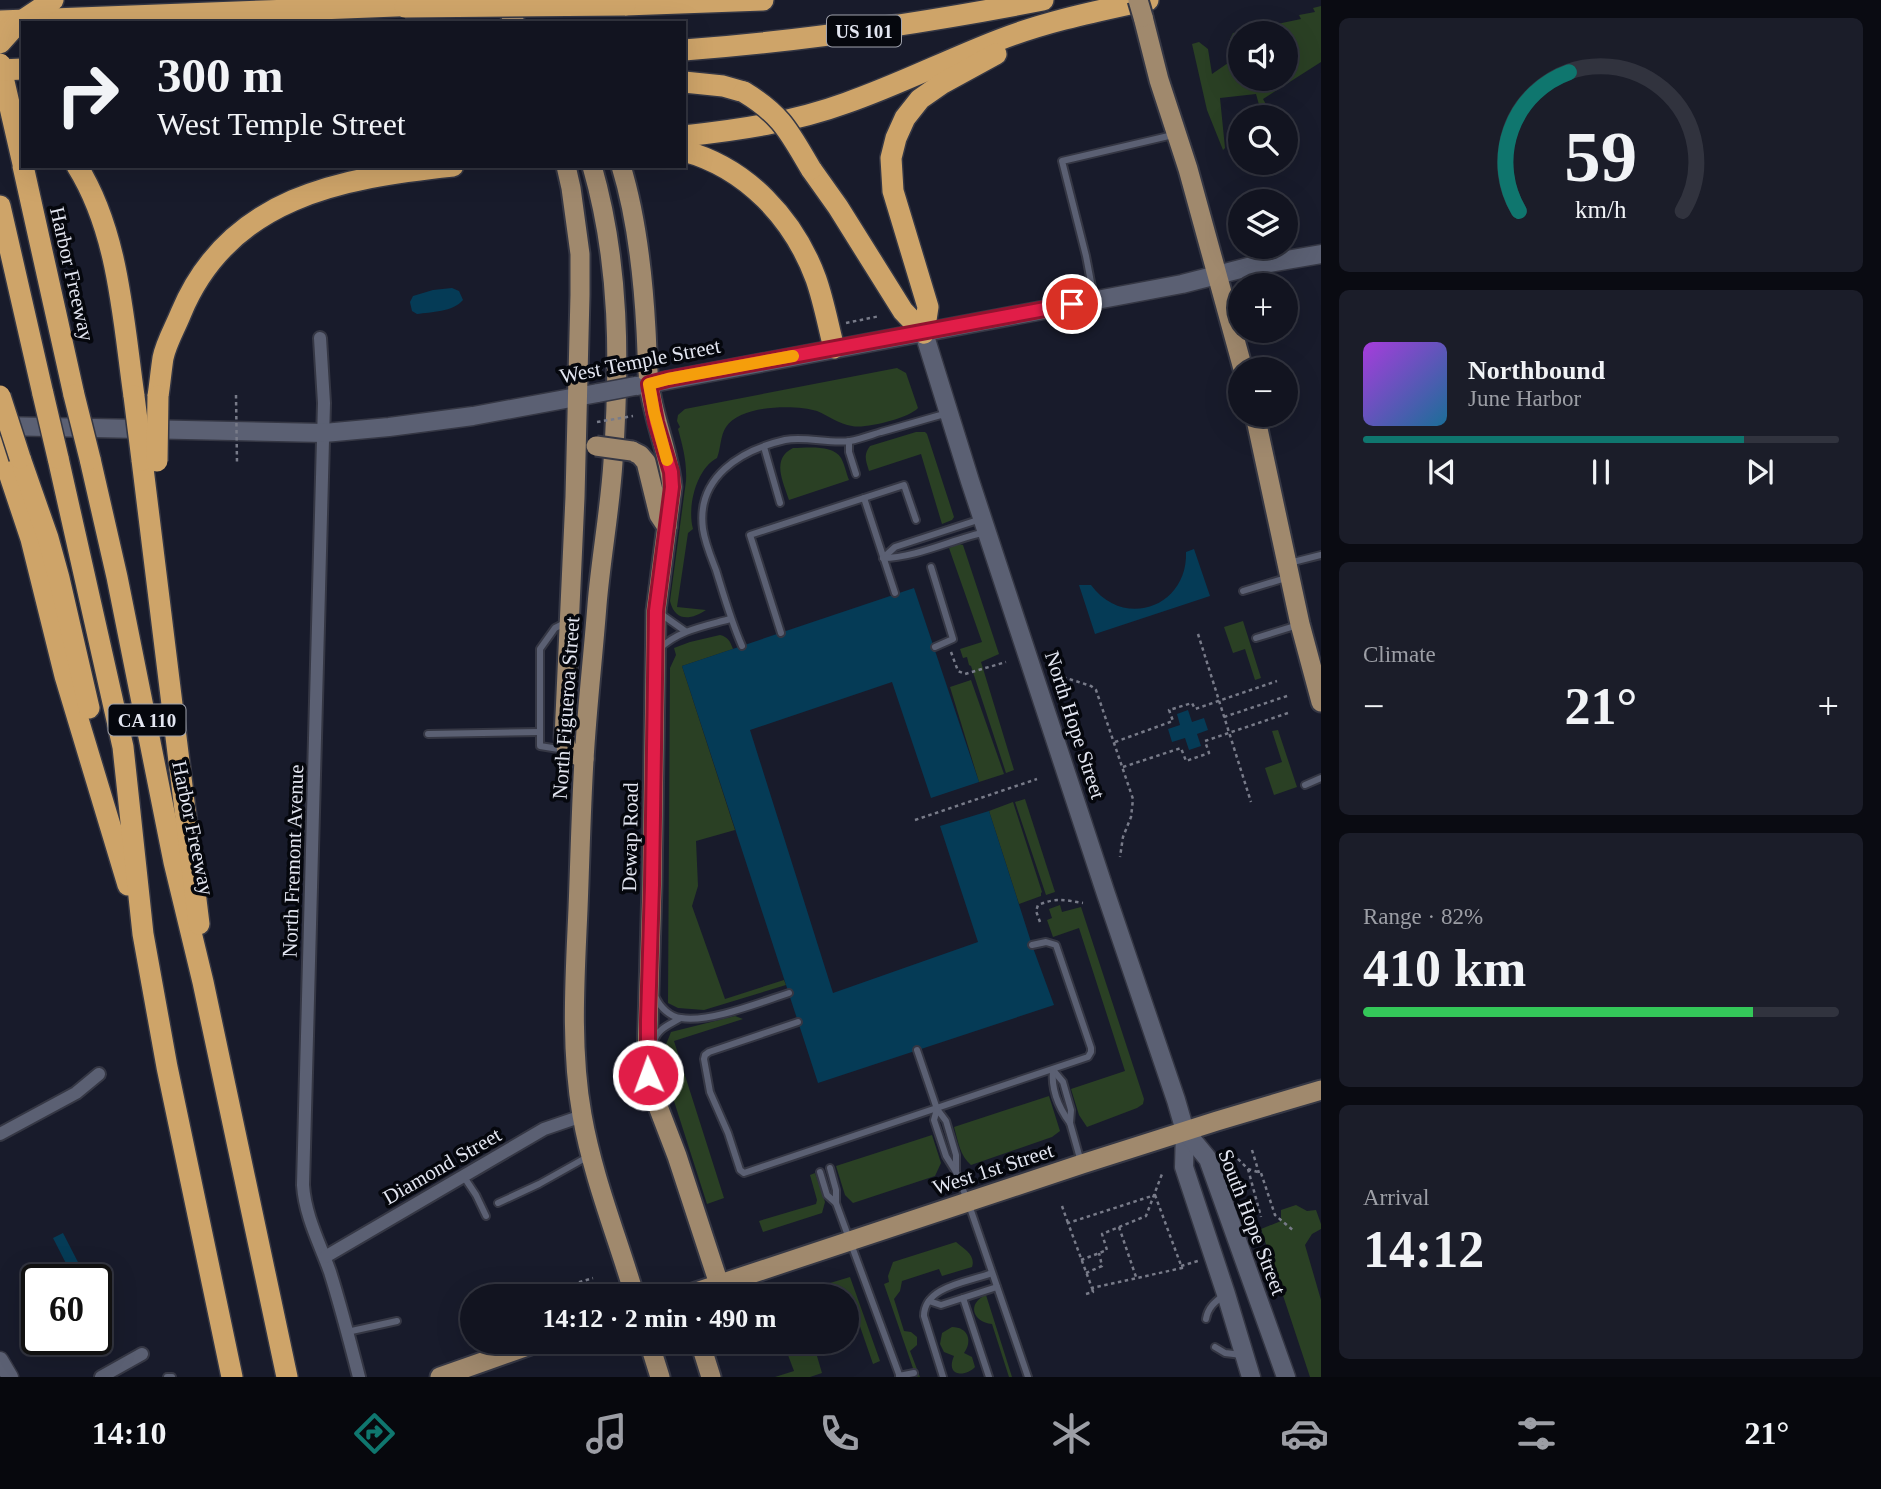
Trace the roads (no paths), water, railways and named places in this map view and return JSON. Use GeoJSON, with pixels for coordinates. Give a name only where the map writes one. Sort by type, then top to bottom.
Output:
{"type":"FeatureCollection","features":[{"type":"Feature","properties":{"kind":"highway"},"geometry":{"type":"LineString","coordinates":[[22,21],[53,0]]}},
{"type":"Feature","properties":{"kind":"highway"},"geometry":{"type":"LineString","coordinates":[[405,7],[470,0]]}},
{"type":"Feature","properties":{"kind":"highway"},"geometry":{"type":"LineString","coordinates":[[0,21],[405,7],[625,5],[763,0]]}},
{"type":"Feature","properties":{"kind":"highway","name":"US 101"},"geometry":{"type":"LineString","coordinates":[[686,50],[883,28],[1043,0]]}},
{"type":"Feature","properties":{"kind":"highway"},"geometry":{"type":"LineString","coordinates":[[686,136],[760,126],[807,115],[883,89],[999,39],[1073,17],[1143,6]]}},
{"type":"Feature","properties":{"kind":"highway"},"geometry":{"type":"LineString","coordinates":[[924,333],[928,307],[893,191],[891,158],[905,118],[920,99],[943,83],[1073,17]]}},
{"type":"Feature","properties":{"kind":"highway"},"geometry":{"type":"LineString","coordinates":[[0,43],[21,21]]}},
{"type":"Feature","properties":{"kind":"highway"},"geometry":{"type":"LineString","coordinates":[[0,51],[21,67]]}},
{"type":"Feature","properties":{"kind":"highway","name":"Harbor Freeway"},"geometry":{"type":"LineString","coordinates":[[0,64],[21,158]]}},
{"type":"Feature","properties":{"kind":"highway"},"geometry":{"type":"LineString","coordinates":[[0,70],[21,69]]}},
{"type":"Feature","properties":{"kind":"highway"},"geometry":{"type":"LineString","coordinates":[[0,78],[21,97]]}},
{"type":"Feature","properties":{"kind":"highway"},"geometry":{"type":"LineString","coordinates":[[686,82],[723,86],[744,92],[780,119],[903,312],[924,333]]}},
{"type":"Feature","properties":{"kind":"highway"},"geometry":{"type":"LineString","coordinates":[[686,152],[734,173],[758,191],[776,210],[793,233],[814,276],[834,348]]}},
{"type":"Feature","properties":{"kind":"highway"},"geometry":{"type":"LineString","coordinates":[[78,168],[97,206],[108,239],[122,309],[134,396],[161,497],[156,566],[199,907],[202,982]]}},
{"type":"Feature","properties":{"kind":"highway"},"geometry":{"type":"LineString","coordinates":[[150,461],[163,356],[198,278],[219,252],[267,213],[296,198],[355,180],[437,168]]}},
{"type":"Feature","properties":{"kind":"highway","name":"Harbor Freeway"},"geometry":{"type":"LineString","coordinates":[[24,172],[117,577],[174,862],[286,1370]]}},
{"type":"Feature","properties":{"kind":"highway","name":"CA 110"},"geometry":{"type":"LineString","coordinates":[[0,206],[123,747],[143,934],[167,1067],[232,1377]]}},
{"type":"Feature","properties":{"kind":"highway"},"geometry":{"type":"LineString","coordinates":[[0,396],[8,454],[48,538],[143,934]]}},
{"type":"Feature","properties":{"kind":"main road"},"geometry":{"type":"LineString","coordinates":[[503,0],[514,21]]}},
{"type":"Feature","properties":{"kind":"main road"},"geometry":{"type":"LineString","coordinates":[[1143,6],[1159,80],[1188,169],[1240,357]]}},
{"type":"Feature","properties":{"kind":"main road"},"geometry":{"type":"LineString","coordinates":[[566,168],[580,254],[564,738],[575,755]]}},
{"type":"Feature","properties":{"kind":"main road","name":"North Figueroa Street"},"geometry":{"type":"LineString","coordinates":[[593,168],[611,255],[618,329],[618,362],[613,465],[575,755],[575,1058],[590,1154],[631,1284]]}},
{"type":"Feature","properties":{"kind":"main road","name":"Dewap Road"},"geometry":{"type":"LineString","coordinates":[[622,168],[639,253],[645,311],[642,385],[671,472],[672,487],[656,611],[648,1075],[719,1284]]}},
{"type":"Feature","properties":{"kind":"main road","name":"West Temple Street"},"geometry":{"type":"LineString","coordinates":[[0,426],[324,433],[389,427],[473,416],[924,333],[1321,254]]}},
{"type":"Feature","properties":{"kind":"main road","name":"North Hope Street"},"geometry":{"type":"LineString","coordinates":[[924,333],[1185,1131]]}},
{"type":"Feature","properties":{"kind":"main road"},"geometry":{"type":"LineString","coordinates":[[1258,427],[1300,624],[1321,702]]}},
{"type":"Feature","properties":{"kind":"main road"},"geometry":{"type":"LineString","coordinates":[[575,457],[587,447],[596,446],[632,451],[640,455],[646,461],[659,515],[667,528]]}},
{"type":"Feature","properties":{"kind":"main road","name":"West 1st Street"},"geometry":{"type":"LineString","coordinates":[[719,1284],[1082,1164],[1321,1090]]}},
{"type":"Feature","properties":{"kind":"main road","name":"South Hope Street"},"geometry":{"type":"LineString","coordinates":[[1185,1131],[1184,1167],[1251,1377]]}},
{"type":"Feature","properties":{"kind":"main road","name":"South Hope Street"},"geometry":{"type":"LineString","coordinates":[[1185,1131],[1208,1159],[1284,1375]]}},
{"type":"Feature","properties":{"kind":"main road"},"geometry":{"type":"LineString","coordinates":[[440,1377],[506,1354]]}},
{"type":"Feature","properties":{"kind":"main road"},"geometry":{"type":"LineString","coordinates":[[653,1354],[660,1377]]}},
{"type":"Feature","properties":{"kind":"main road"},"geometry":{"type":"LineString","coordinates":[[704,1354],[711,1377]]}},
{"type":"Feature","properties":{"kind":"street","name":"North Fremont Avenue"},"geometry":{"type":"LineString","coordinates":[[320,338],[324,433],[303,1185],[304,1198],[325,1257],[359,1377]]}},
{"type":"Feature","properties":{"kind":"street"},"geometry":{"type":"LineString","coordinates":[[0,1134],[76,1093],[99,1074]]}},
{"type":"Feature","properties":{"kind":"street","name":"Diamond Street"},"geometry":{"type":"LineString","coordinates":[[325,1257],[544,1129],[582,1115]]}},
{"type":"Feature","properties":{"kind":"street"},"geometry":{"type":"LineString","coordinates":[[100,1377],[142,1354]]}},
{"type":"Feature","properties":{"kind":"street"},"geometry":{"type":"LineString","coordinates":[[0,1360],[10,1377]]}},
{"type":"Feature","properties":{"kind":"lane"},"geometry":{"type":"LineString","coordinates":[[1095,300],[1062,161],[1177,134]]}},
{"type":"Feature","properties":{"kind":"lane"},"geometry":{"type":"LineString","coordinates":[[742,646],[730,619],[703,530],[704,501],[710,487],[730,463],[764,447],[788,440],[849,441],[950,413]]}},
{"type":"Feature","properties":{"kind":"lane"},"geometry":{"type":"LineString","coordinates":[[849,441],[849,452],[856,474]]}},
{"type":"Feature","properties":{"kind":"lane"},"geometry":{"type":"LineString","coordinates":[[764,447],[780,503]]}},
{"type":"Feature","properties":{"kind":"lane"},"geometry":{"type":"LineString","coordinates":[[781,633],[750,535],[904,485],[916,520]]}},
{"type":"Feature","properties":{"kind":"lane"},"geometry":{"type":"LineString","coordinates":[[864,498],[895,593]]}},
{"type":"Feature","properties":{"kind":"lane"},"geometry":{"type":"LineString","coordinates":[[883,558],[898,558],[965,536],[986,525]]}},
{"type":"Feature","properties":{"kind":"lane"},"geometry":{"type":"LineString","coordinates":[[883,558],[895,547],[986,525]]}},
{"type":"Feature","properties":{"kind":"lane"},"geometry":{"type":"LineString","coordinates":[[1243,591],[1321,555]]}},
{"type":"Feature","properties":{"kind":"lane"},"geometry":{"type":"LineString","coordinates":[[931,567],[953,639],[935,647]]}},
{"type":"Feature","properties":{"kind":"lane"},"geometry":{"type":"LineString","coordinates":[[656,611],[685,631]]}},
{"type":"Feature","properties":{"kind":"lane"},"geometry":{"type":"LineString","coordinates":[[656,668],[659,650],[667,642],[685,631],[730,619]]}},
{"type":"Feature","properties":{"kind":"lane"},"geometry":{"type":"LineString","coordinates":[[569,621],[555,628],[540,649],[540,746],[575,755]]}},
{"type":"Feature","properties":{"kind":"lane"},"geometry":{"type":"LineString","coordinates":[[1256,638],[1300,624]]}},
{"type":"Feature","properties":{"kind":"lane"},"geometry":{"type":"LineString","coordinates":[[428,734],[540,732]]}},
{"type":"Feature","properties":{"kind":"lane"},"geometry":{"type":"LineString","coordinates":[[1305,785],[1321,778]]}},
{"type":"Feature","properties":{"kind":"lane"},"geometry":{"type":"LineString","coordinates":[[798,1022],[705,1055],[710,1093],[728,1133],[740,1170],[744,1173],[1088,1057],[1091,1048],[1056,945],[1045,942],[1032,945]]}},
{"type":"Feature","properties":{"kind":"lane"},"geometry":{"type":"LineString","coordinates":[[649,946],[655,971],[656,999],[661,1007],[679,1018],[704,1018],[789,993]]}},
{"type":"Feature","properties":{"kind":"lane"},"geometry":{"type":"LineString","coordinates":[[654,1096],[657,1081],[655,1037],[679,1018]]}},
{"type":"Feature","properties":{"kind":"lane"},"geometry":{"type":"LineString","coordinates":[[917,1050],[937,1109],[934,1120],[938,1133],[968,1202],[1027,1377]]}},
{"type":"Feature","properties":{"kind":"lane"},"geometry":{"type":"LineString","coordinates":[[1053,1070],[1052,1082],[1058,1103],[1070,1123],[1082,1164]]}},
{"type":"Feature","properties":{"kind":"lane"},"geometry":{"type":"LineString","coordinates":[[498,1203],[539,1184],[590,1154]]}},
{"type":"Feature","properties":{"kind":"lane"},"geometry":{"type":"LineString","coordinates":[[830,1168],[836,1190],[836,1203],[899,1377],[914,1373]]}},
{"type":"Feature","properties":{"kind":"lane"},"geometry":{"type":"LineString","coordinates":[[820,1172],[827,1195],[836,1203]]}},
{"type":"Feature","properties":{"kind":"lane"},"geometry":{"type":"LineString","coordinates":[[463,1175],[486,1216]]}},
{"type":"Feature","properties":{"kind":"lane"},"geometry":{"type":"LineString","coordinates":[[943,1377],[924,1310],[937,1291],[992,1273]]}},
{"type":"Feature","properties":{"kind":"lane"},"geometry":{"type":"LineString","coordinates":[[929,1301],[941,1305],[997,1287]]}},
{"type":"Feature","properties":{"kind":"lane"},"geometry":{"type":"LineString","coordinates":[[1206,1320],[1212,1305],[1226,1294]]}},
{"type":"Feature","properties":{"kind":"lane"},"geometry":{"type":"LineString","coordinates":[[963,1298],[989,1377]]}},
{"type":"Feature","properties":{"kind":"lane"},"geometry":{"type":"LineString","coordinates":[[347,1332],[397,1321]]}},
{"type":"Feature","properties":{"kind":"lane"},"geometry":{"type":"LineString","coordinates":[[1215,1347],[1225,1353],[1244,1356]]}},
{"type":"Feature","properties":{"kind":"water"},"geometry":{"type":"Polygon","coordinates":[[[452,288],[459,291],[463,300],[454,307],[417,314],[412,311],[410,302],[413,296],[452,288]]]}},
{"type":"Feature","properties":{"kind":"water"},"geometry":{"type":"Polygon","coordinates":[[[1194,549],[1210,596],[1095,634],[1079,585],[1091,585],[1105,599],[1120,607],[1136,609],[1152,606],[1166,598],[1177,587],[1184,571],[1186,552],[1194,549]]]}},
{"type":"Feature","properties":{"kind":"water"},"geometry":{"type":"Polygon","coordinates":[[[914,588],[979,782],[931,798],[892,682],[750,730],[833,993],[978,942],[940,826],[989,811],[1054,1005],[818,1083],[682,666],[914,588]]]}},
{"type":"Feature","properties":{"kind":"water"},"geometry":{"type":"Polygon","coordinates":[[[1188,710],[1192,722],[1204,718],[1208,730],[1197,734],[1201,746],[1189,750],[1185,738],[1172,742],[1168,729],[1180,725],[1177,714],[1188,710]]]}},
{"type":"Feature","properties":{"kind":"water"},"geometry":{"type":"Polygon","coordinates":[[[63,1233],[79,1264],[66,1264],[53,1238],[63,1233]]]}}]}
